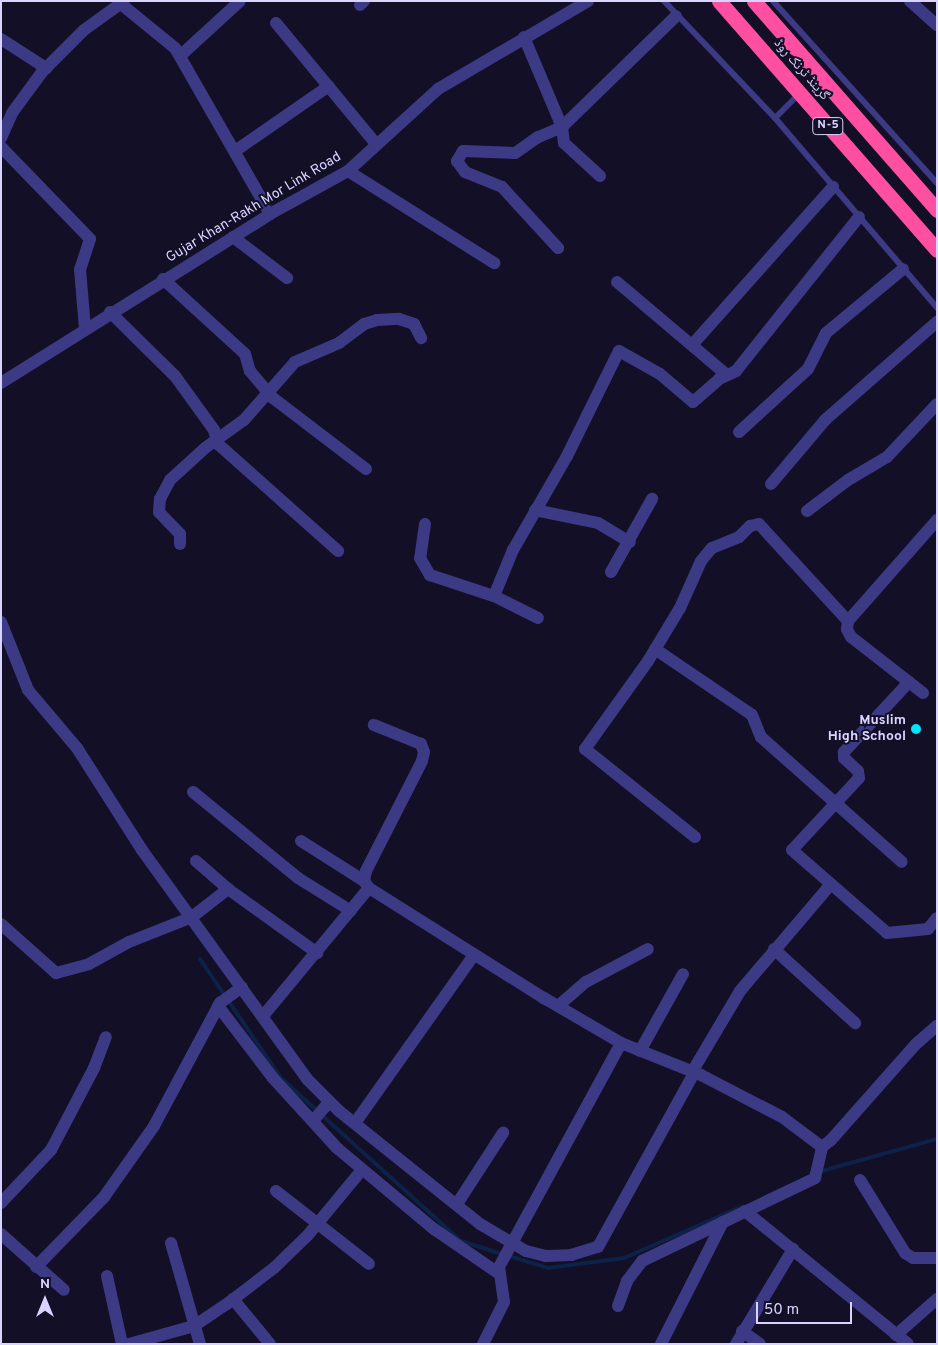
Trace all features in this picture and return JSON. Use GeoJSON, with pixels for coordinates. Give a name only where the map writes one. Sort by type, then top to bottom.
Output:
{"type":"FeatureCollection","features":[{"type":"Feature","properties":{"kind":"highway","name":"گرینڈ ٹرنک روڈ"},"geometry":{"type":"LineString","coordinates":[[719,1],[937,250]]}},
{"type":"Feature","properties":{"kind":"highway","name":"گرینڈ ٹرنک روڈ"},"geometry":{"type":"LineString","coordinates":[[754,1],[937,210]]}},
{"type":"Feature","properties":{"kind":"street"},"geometry":{"type":"LineString","coordinates":[[180,56],[240,1]]}},
{"type":"Feature","properties":{"kind":"street","name":"Gujar Khan-Rakh Mor Link Road"},"geometry":{"type":"LineString","coordinates":[[1,383],[110,312],[270,214],[348,172],[438,89],[588,1]]}},
{"type":"Feature","properties":{"kind":"street"},"geometry":{"type":"LineString","coordinates":[[910,1],[937,25]]}},
{"type":"Feature","properties":{"kind":"street"},"geometry":{"type":"LineString","coordinates":[[1,138],[12,113],[46,68],[84,30],[122,3],[166,40],[180,56],[270,214]]}},
{"type":"Feature","properties":{"kind":"street"},"geometry":{"type":"LineString","coordinates":[[558,248],[502,187],[465,172],[457,157],[470,150],[515,153],[538,137],[562,127],[676,16]]}},
{"type":"Feature","properties":{"kind":"street"},"geometry":{"type":"LineString","coordinates":[[276,23],[377,145]]}},
{"type":"Feature","properties":{"kind":"street"},"geometry":{"type":"LineString","coordinates":[[524,37],[562,127],[564,143],[600,176]]}},
{"type":"Feature","properties":{"kind":"street"},"geometry":{"type":"LineString","coordinates":[[1,39],[46,68]]}},
{"type":"Feature","properties":{"kind":"street"},"geometry":{"type":"LineString","coordinates":[[235,151],[329,86]]}},
{"type":"Feature","properties":{"kind":"street"},"geometry":{"type":"LineString","coordinates":[[1,147],[90,239],[80,269],[85,328]]}},
{"type":"Feature","properties":{"kind":"street"},"geometry":{"type":"LineString","coordinates":[[348,172],[494,263]]}},
{"type":"Feature","properties":{"kind":"street"},"geometry":{"type":"LineString","coordinates":[[692,346],[833,187]]}},
{"type":"Feature","properties":{"kind":"street"},"geometry":{"type":"LineString","coordinates":[[494,596],[536,510],[567,456],[619,351],[660,374],[693,402],[726,374],[736,371],[859,217]]}},
{"type":"Feature","properties":{"kind":"street"},"geometry":{"type":"LineString","coordinates":[[233,237],[287,278]]}},
{"type":"Feature","properties":{"kind":"street"},"geometry":{"type":"LineString","coordinates":[[739,432],[808,369],[826,333],[903,268]]}},
{"type":"Feature","properties":{"kind":"street"},"geometry":{"type":"LineString","coordinates":[[163,280],[245,354],[250,371],[269,393],[366,469]]}},
{"type":"Feature","properties":{"kind":"street"},"geometry":{"type":"LineString","coordinates":[[617,282],[726,374]]}},
{"type":"Feature","properties":{"kind":"street"},"geometry":{"type":"LineString","coordinates":[[110,312],[175,376],[214,430],[218,444],[338,551]]}},
{"type":"Feature","properties":{"kind":"street"},"geometry":{"type":"LineString","coordinates":[[180,544],[180,534],[159,512],[160,499],[170,480],[216,439],[240,424],[300,359],[339,343],[364,324],[399,319],[414,324],[421,338]]}},
{"type":"Feature","properties":{"kind":"street"},"geometry":{"type":"LineString","coordinates":[[771,484],[825,420],[937,322]]}},
{"type":"Feature","properties":{"kind":"street"},"geometry":{"type":"LineString","coordinates":[[807,511],[848,480],[887,457],[937,404]]}},
{"type":"Feature","properties":{"kind":"street"},"geometry":{"type":"LineString","coordinates":[[611,572],[630,542],[652,499]]}},
{"type":"Feature","properties":{"kind":"street"},"geometry":{"type":"LineString","coordinates":[[536,510],[598,523],[630,542]]}},
{"type":"Feature","properties":{"kind":"street"},"geometry":{"type":"LineString","coordinates":[[923,693],[851,636],[847,630],[848,621],[937,520]]}},
{"type":"Feature","properties":{"kind":"street"},"geometry":{"type":"LineString","coordinates":[[426,524],[420,558],[424,568],[430,575],[494,596],[538,618]]}},
{"type":"Feature","properties":{"kind":"street"},"geometry":{"type":"LineString","coordinates":[[695,837],[585,749],[655,649],[708,552],[739,537],[750,526],[759,524],[848,621]]}},
{"type":"Feature","properties":{"kind":"street"},"geometry":{"type":"LineString","coordinates":[[1,622],[28,690],[77,748],[142,850],[237,990],[263,1016],[327,1104],[511,1246],[546,1256],[571,1256],[598,1247],[693,1072],[740,991],[831,884]]}},
{"type":"Feature","properties":{"kind":"street"},"geometry":{"type":"LineString","coordinates":[[655,649],[752,715],[762,737],[902,862]]}},
{"type":"Feature","properties":{"kind":"street"},"geometry":{"type":"LineString","coordinates":[[909,682],[844,752],[844,758],[858,771],[859,778],[792,850],[887,933],[928,929],[937,918]]}},
{"type":"Feature","properties":{"kind":"street"},"geometry":{"type":"LineString","coordinates":[[263,1016],[351,911],[367,885],[366,871],[422,761],[424,752],[421,744],[374,725]]}},
{"type":"Feature","properties":{"kind":"street"},"geometry":{"type":"LineString","coordinates":[[193,792],[298,878],[351,911]]}},
{"type":"Feature","properties":{"kind":"street"},"geometry":{"type":"LineString","coordinates":[[301,841],[474,955],[558,1006],[621,1043],[693,1072],[782,1117],[822,1152]]}},
{"type":"Feature","properties":{"kind":"street"},"geometry":{"type":"LineString","coordinates":[[196,861],[228,889],[317,953]]}},
{"type":"Feature","properties":{"kind":"street"},"geometry":{"type":"LineString","coordinates":[[1,924],[56,973],[89,964],[128,942],[189,919],[228,889]]}},
{"type":"Feature","properties":{"kind":"street"},"geometry":{"type":"LineString","coordinates":[[558,1006],[586,982],[648,949]]}},
{"type":"Feature","properties":{"kind":"street"},"geometry":{"type":"LineString","coordinates":[[774,949],[855,1023]]}},
{"type":"Feature","properties":{"kind":"street"},"geometry":{"type":"LineString","coordinates":[[354,1123],[474,955]]}},
{"type":"Feature","properties":{"kind":"street"},"geometry":{"type":"LineString","coordinates":[[640,1051],[683,974]]}},
{"type":"Feature","properties":{"kind":"street"},"geometry":{"type":"LineString","coordinates":[[36,1267],[104,1197],[154,1126],[219,1005],[237,990]]}},
{"type":"Feature","properties":{"kind":"street"},"geometry":{"type":"LineString","coordinates":[[219,1005],[273,1078],[361,1171],[434,1229],[499,1269]]}},
{"type":"Feature","properties":{"kind":"street"},"geometry":{"type":"LineString","coordinates":[[618,1306],[627,1281],[642,1261],[815,1178],[822,1152],[916,1044],[937,1026]]}},
{"type":"Feature","properties":{"kind":"street"},"geometry":{"type":"LineString","coordinates":[[1,1203],[51,1150],[106,1037]]}},
{"type":"Feature","properties":{"kind":"street"},"geometry":{"type":"LineString","coordinates":[[484,1344],[504,1302],[499,1269],[621,1043]]}},
{"type":"Feature","properties":{"kind":"street"},"geometry":{"type":"LineString","coordinates":[[314,1120],[327,1104]]}},
{"type":"Feature","properties":{"kind":"street"},"geometry":{"type":"LineString","coordinates":[[457,1204],[503,1133]]}},
{"type":"Feature","properties":{"kind":"street"},"geometry":{"type":"LineString","coordinates":[[129,1344],[194,1326],[233,1299],[274,1268],[319,1222],[361,1171]]}},
{"type":"Feature","properties":{"kind":"street"},"geometry":{"type":"LineString","coordinates":[[860,1180],[906,1253],[913,1258],[937,1258]]}},
{"type":"Feature","properties":{"kind":"street"},"geometry":{"type":"LineString","coordinates":[[276,1191],[319,1222],[369,1264]]}},
{"type":"Feature","properties":{"kind":"street"},"geometry":{"type":"LineString","coordinates":[[745,1211],[908,1344]]}},
{"type":"Feature","properties":{"kind":"street"},"geometry":{"type":"LineString","coordinates":[[661,1344],[722,1222]]}},
{"type":"Feature","properties":{"kind":"street"},"geometry":{"type":"LineString","coordinates":[[1,1234],[64,1290]]}},
{"type":"Feature","properties":{"kind":"street"},"geometry":{"type":"LineString","coordinates":[[171,1243],[200,1344]]}},
{"type":"Feature","properties":{"kind":"street"},"geometry":{"type":"LineString","coordinates":[[736,1344],[742,1331],[793,1250]]}},
{"type":"Feature","properties":{"kind":"street"},"geometry":{"type":"LineString","coordinates":[[107,1276],[122,1344]]}},
{"type":"Feature","properties":{"kind":"street"},"geometry":{"type":"LineString","coordinates":[[233,1299],[270,1344]]}},
{"type":"Feature","properties":{"kind":"street"},"geometry":{"type":"LineString","coordinates":[[896,1335],[937,1299]]}},
{"type":"Feature","properties":{"kind":"street"},"geometry":{"type":"LineString","coordinates":[[742,1331],[760,1344]]}},
{"type":"Feature","properties":{"kind":"lane"},"geometry":{"type":"LineString","coordinates":[[664,1],[676,16],[775,118],[937,308]]}},
{"type":"Feature","properties":{"kind":"lane"},"geometry":{"type":"LineString","coordinates":[[773,1],[937,183]]}},
{"type":"Feature","properties":{"kind":"lane"},"geometry":{"type":"LineString","coordinates":[[775,118],[800,94]]}},
{"type":"Feature","properties":{"kind":"waterway"},"geometry":{"type":"LineString","coordinates":[[200,959],[281,1078],[461,1241],[502,1254]]}},
{"type":"Feature","properties":{"kind":"waterway"},"geometry":{"type":"LineString","coordinates":[[818,1172],[937,1139]]}},
{"type":"Feature","properties":{"kind":"waterway"},"geometry":{"type":"LineString","coordinates":[[509,1256],[548,1268],[624,1258],[741,1207]]}},
{"type":"Feature","properties":{"kind":"place","name":"Muslim High School"},"geometry":{"type":"Point","coordinates":[916,729]}}]}
